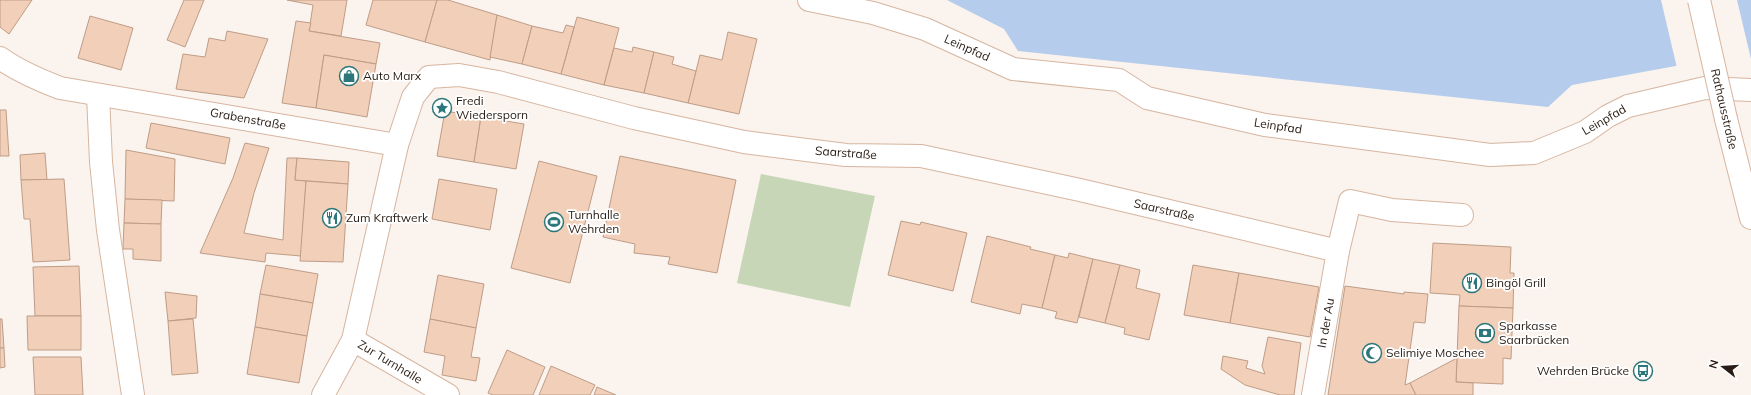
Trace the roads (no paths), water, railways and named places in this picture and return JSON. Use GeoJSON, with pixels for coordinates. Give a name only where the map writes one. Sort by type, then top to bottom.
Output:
{"type":"FeatureCollection","features":[{"type":"Feature","properties":{"kind":"street","name":"Leinpfad"},"geometry":{"type":"LineString","coordinates":[[810,0],[873,13],[924,29],[1013,68],[1119,80],[1147,98],[1265,125],[1490,156],[1534,153],[1585,132],[1608,116],[1628,106],[1705,88],[1751,90]]}},
{"type":"Feature","properties":{"kind":"street","name":"Rathausstraße"},"geometry":{"type":"LineString","coordinates":[[1699,0],[1726,119],[1751,218]]}},
{"type":"Feature","properties":{"kind":"street","name":"Grabenstraße"},"geometry":{"type":"LineString","coordinates":[[0,58],[40,80],[60,88],[192,109],[397,145]]}},
{"type":"Feature","properties":{"kind":"street","name":"Saarstraße"},"geometry":{"type":"LineString","coordinates":[[323,395],[353,340],[397,145],[413,97],[429,78],[459,75],[549,95],[634,118],[744,142],[846,155],[921,156],[1080,190],[1338,251]]}},
{"type":"Feature","properties":{"kind":"street"},"geometry":{"type":"LineString","coordinates":[[98,95],[101,162],[108,230],[133,395]]}},
{"type":"Feature","properties":{"kind":"street","name":"In der Au"},"geometry":{"type":"LineString","coordinates":[[1313,395],[1338,251],[1350,200],[1392,210],[1462,215]]}},
{"type":"Feature","properties":{"kind":"street","name":"Zur Turnhalle"},"geometry":{"type":"LineString","coordinates":[[353,340],[448,395]]}},
{"type":"Feature","properties":{"kind":"water"},"geometry":{"type":"Polygon","coordinates":[[[947,0],[1751,0],[1751,65],[1681,65],[1572,85],[1548,107],[1018,51],[1004,29],[947,0]]]}},
{"type":"Feature","properties":{"kind":"place","name":"Auto Marx"},"geometry":{"type":"Point","coordinates":[349,76]}},
{"type":"Feature","properties":{"kind":"place","name":"Fredi Wiedersporn"},"geometry":{"type":"Point","coordinates":[442,108]}},
{"type":"Feature","properties":{"kind":"place","name":"Zum Kraftwerk"},"geometry":{"type":"Point","coordinates":[332,218]}},
{"type":"Feature","properties":{"kind":"place","name":"Turnhalle Wehrden"},"geometry":{"type":"Point","coordinates":[554,222]}},
{"type":"Feature","properties":{"kind":"place","name":"Bingöl Grill"},"geometry":{"type":"Point","coordinates":[1472,283]}},
{"type":"Feature","properties":{"kind":"place","name":"Sparkasse Saarbrücken"},"geometry":{"type":"Point","coordinates":[1485,333]}},
{"type":"Feature","properties":{"kind":"place","name":"Selimiye Moschee"},"geometry":{"type":"Point","coordinates":[1372,353]}},
{"type":"Feature","properties":{"kind":"place","name":"Wehrden Brücke"},"geometry":{"type":"Point","coordinates":[1643,371]}}]}
